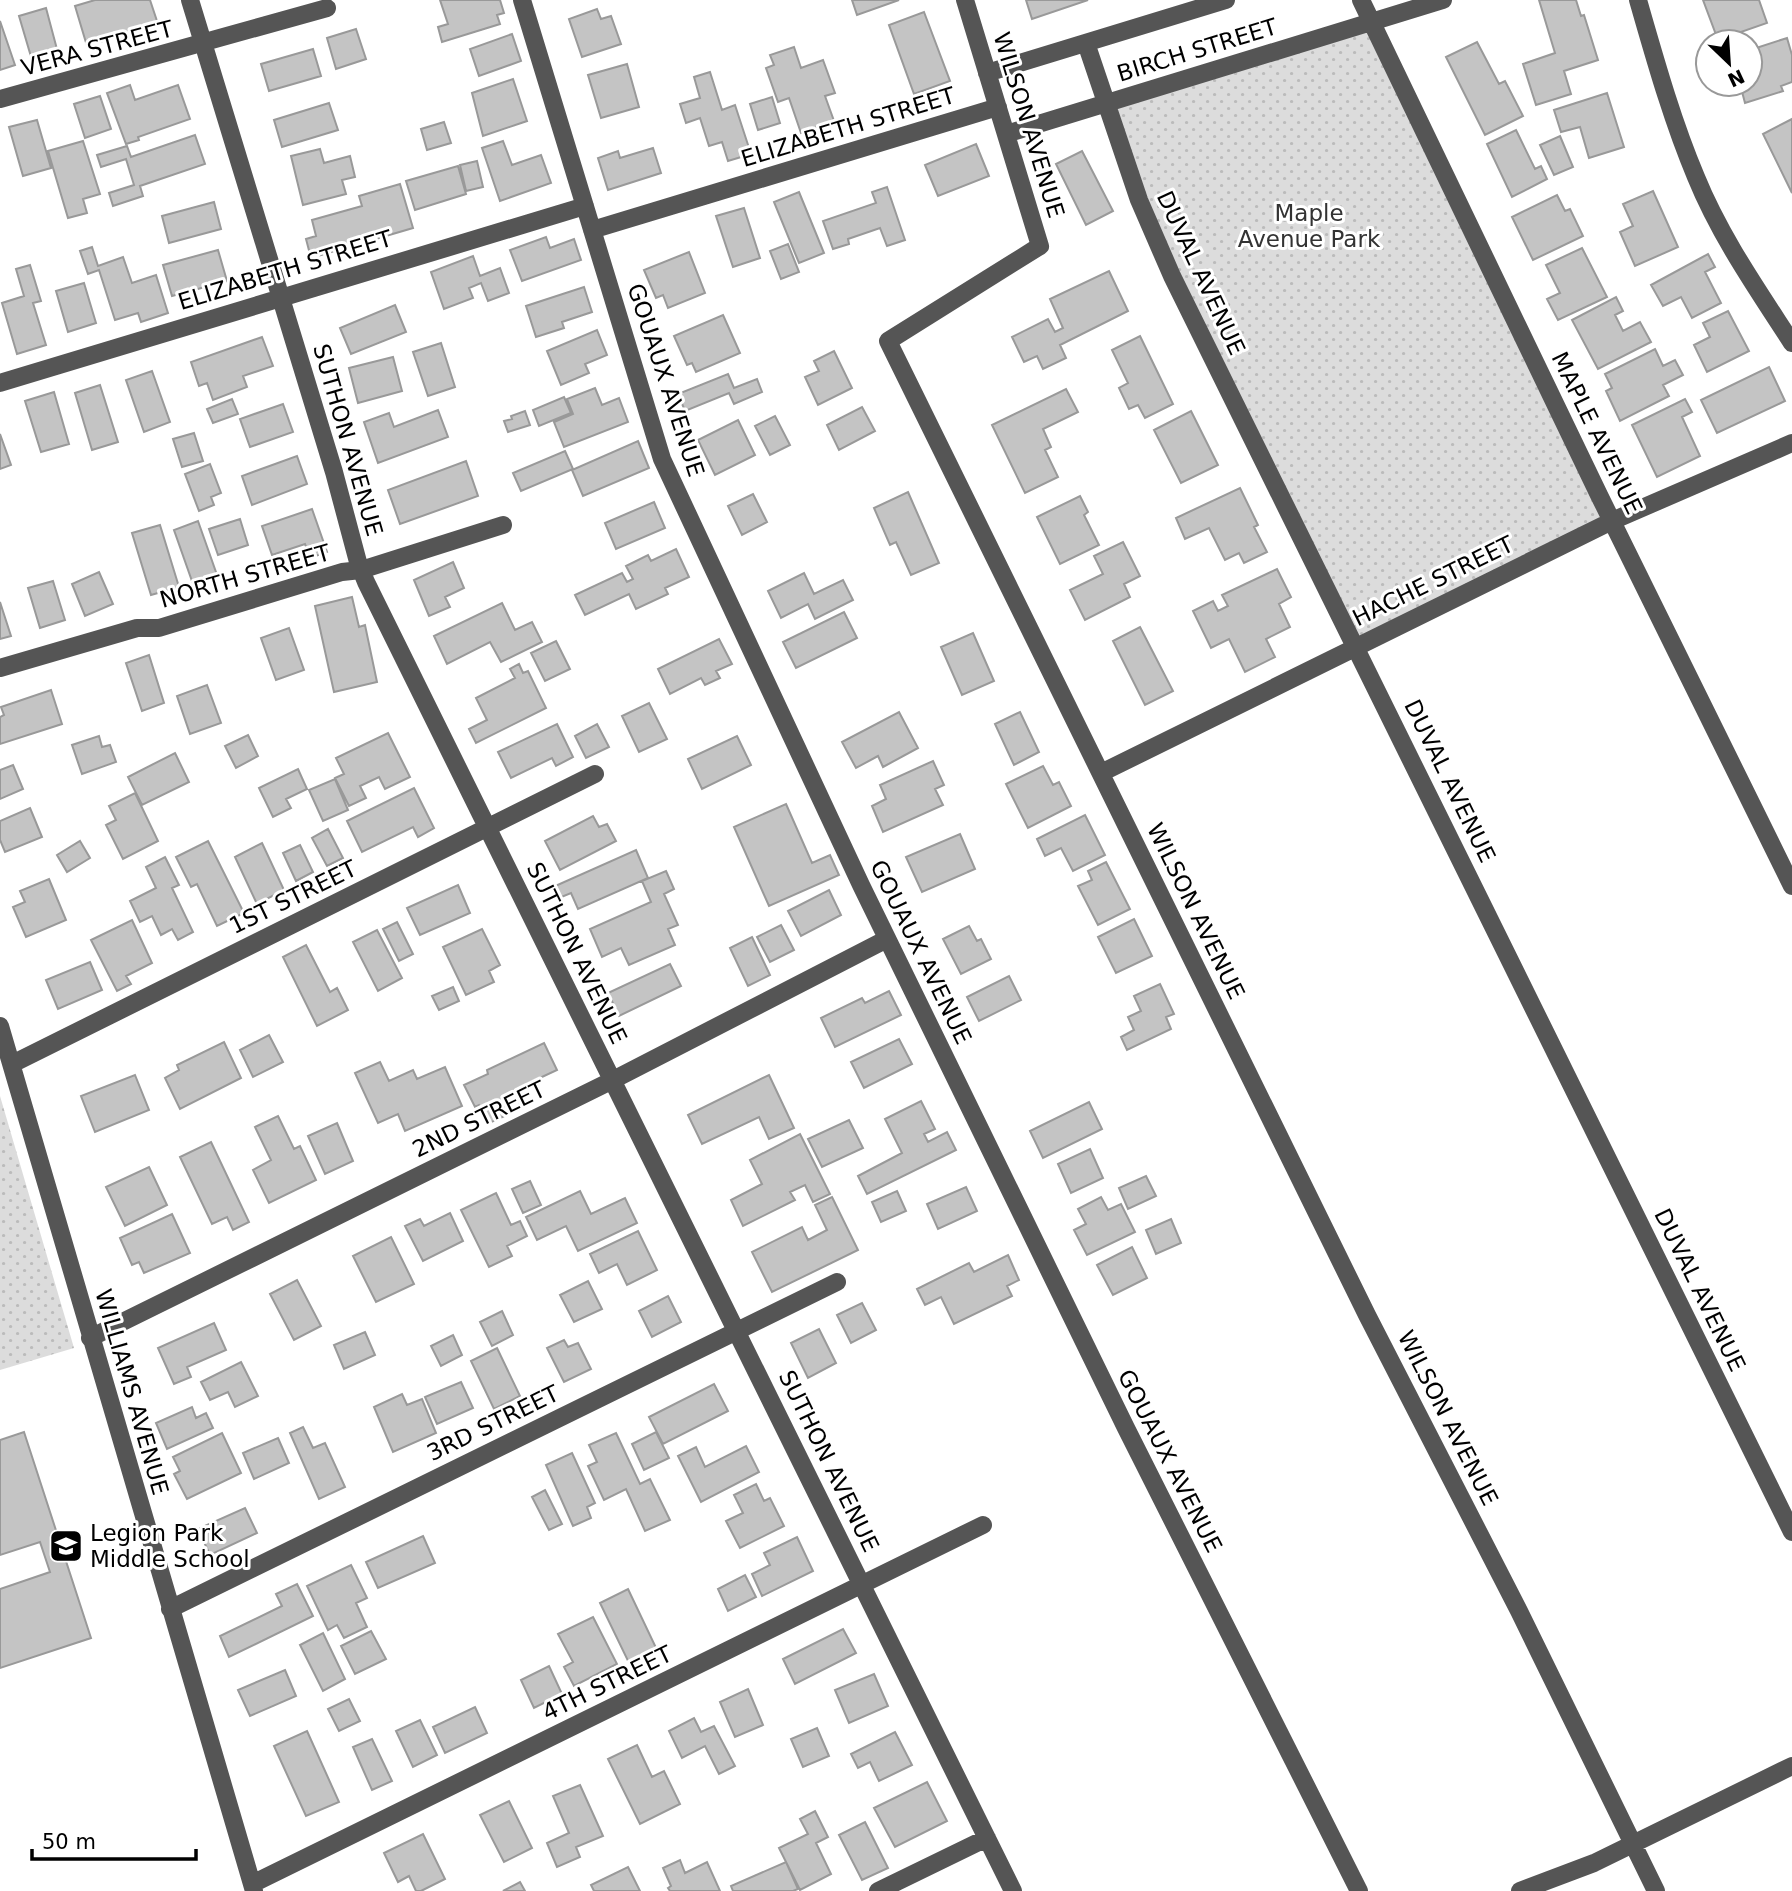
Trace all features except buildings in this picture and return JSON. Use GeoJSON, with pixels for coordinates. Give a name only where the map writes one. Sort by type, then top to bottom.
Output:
{"type":"FeatureCollection","features":[{"type":"Feature","properties":{"kind":"street","name":"SUTHON AVENUE"},"geometry":{"type":"LineString","coordinates":[[190,0],[361,570],[1013,1891]]}},
{"type":"Feature","properties":{"kind":"street","name":"GOUAUX AVENUE"},"geometry":{"type":"LineString","coordinates":[[522,0],[662,459],[887,939],[1126,1428],[1359,1891]]}},
{"type":"Feature","properties":{"kind":"street","name":"WILSON AVENUE"},"geometry":{"type":"LineString","coordinates":[[965,0],[1040,246],[888,341],[1367,1315],[1519,1611],[1656,1891]]}},
{"type":"Feature","properties":{"kind":"street","name":"BIRCH STREET"},"geometry":{"type":"LineString","coordinates":[[987,73],[1226,0]]}},
{"type":"Feature","properties":{"kind":"street","name":"MAPLE AVENUE"},"geometry":{"type":"LineString","coordinates":[[1361,0],[1612,521],[1792,886]]}},
{"type":"Feature","properties":{"kind":"street","name":"BIRCH STREET"},"geometry":{"type":"LineString","coordinates":[[1006,134],[1443,0]]}},
{"type":"Feature","properties":{"kind":"street"},"geometry":{"type":"LineString","coordinates":[[1638,0],[1658,70],[1696,178],[1737,258],[1792,343]]}},
{"type":"Feature","properties":{"kind":"street","name":"VERA STREET"},"geometry":{"type":"LineString","coordinates":[[0,99],[327,8]]}},
{"type":"Feature","properties":{"kind":"street","name":"DUVAL AVENUE"},"geometry":{"type":"LineString","coordinates":[[1086,43],[1139,200],[1172,276],[1792,1532]]}},
{"type":"Feature","properties":{"kind":"street","name":"ELIZABETH STREET"},"geometry":{"type":"LineString","coordinates":[[592,230],[998,107]]}},
{"type":"Feature","properties":{"kind":"street","name":"ELIZABETH STREET"},"geometry":{"type":"LineString","coordinates":[[0,383],[585,206]]}},
{"type":"Feature","properties":{"kind":"street","name":"HACHE STREET"},"geometry":{"type":"LineString","coordinates":[[1101,773],[1612,521],[1792,443]]}},
{"type":"Feature","properties":{"kind":"street","name":"NORTH STREET"},"geometry":{"type":"LineString","coordinates":[[0,668],[137,628],[159,628],[342,572],[361,570],[503,525]]}},
{"type":"Feature","properties":{"kind":"street","name":"1ST STREET"},"geometry":{"type":"LineString","coordinates":[[12,1064],[595,774]]}},
{"type":"Feature","properties":{"kind":"street","name":"2ND STREET"},"geometry":{"type":"LineString","coordinates":[[90,1338],[613,1080],[887,939]]}},
{"type":"Feature","properties":{"kind":"street","name":"WILLIAMS AVENUE"},"geometry":{"type":"LineString","coordinates":[[0,1026],[253,1888]]}},
{"type":"Feature","properties":{"kind":"street","name":"3RD STREET"},"geometry":{"type":"LineString","coordinates":[[170,1609],[837,1282]]}},
{"type":"Feature","properties":{"kind":"street","name":"4TH STREET"},"geometry":{"type":"LineString","coordinates":[[253,1888],[983,1525]]}},
{"type":"Feature","properties":{"kind":"street"},"geometry":{"type":"LineString","coordinates":[[1520,1891],[1594,1863],[1792,1766]]}},
{"type":"Feature","properties":{"kind":"street"},"geometry":{"type":"LineString","coordinates":[[878,1891],[987,1838]]}},
{"type":"Feature","properties":{"kind":"green space","name":"Maple Avenue Park"},"geometry":{"type":"Polygon","coordinates":[[[1371,22],[1612,521],[1356,647],[1172,276],[1106,103],[1371,22]]]}},
{"type":"Feature","properties":{"kind":"green space"},"geometry":{"type":"Polygon","coordinates":[[[0,1096],[74,1348],[0,1370],[0,1096]]]}},
{"type":"Feature","properties":{"kind":"place","name":"Legion Park Middle School"},"geometry":{"type":"Point","coordinates":[66,1546]}}]}
